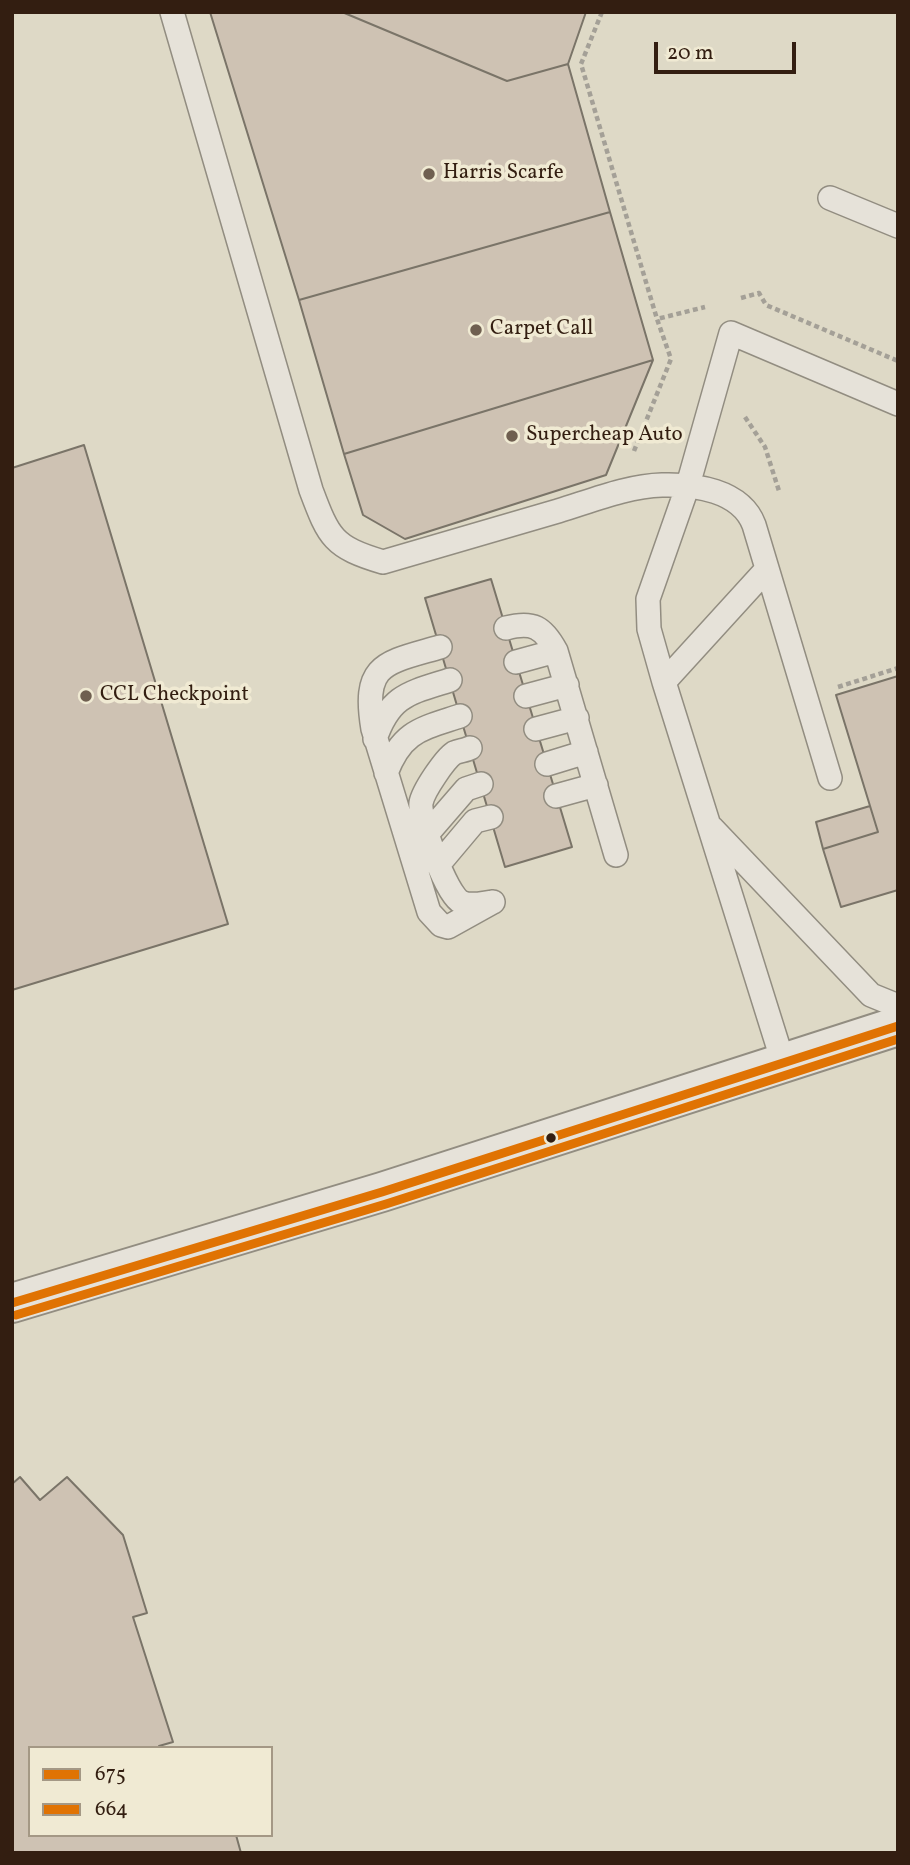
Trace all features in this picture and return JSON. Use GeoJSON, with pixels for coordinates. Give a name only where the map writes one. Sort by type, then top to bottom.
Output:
{"type":"FeatureCollection","features":[{"type":"Feature","properties":{"kind":"street"},"geometry":{"type":"LineString","coordinates":[[12,1303],[382,1192],[898,1026]]}},
{"type":"Feature","properties":{"kind":"lane"},"geometry":{"type":"LineString","coordinates":[[172,12],[310,490],[327,533],[352,553],[383,562],[610,496],[659,485],[688,485],[732,498],[748,512],[830,778]]}},
{"type":"Feature","properties":{"kind":"lane"},"geometry":{"type":"LineString","coordinates":[[830,198],[898,226]]}},
{"type":"Feature","properties":{"kind":"lane"},"geometry":{"type":"LineString","coordinates":[[783,1062],[664,682],[649,629],[648,599],[688,485],[731,333],[898,404]]}},
{"type":"Feature","properties":{"kind":"lane"},"geometry":{"type":"LineString","coordinates":[[664,682],[767,569]]}},
{"type":"Feature","properties":{"kind":"lane"},"geometry":{"type":"LineString","coordinates":[[506,628],[524,623],[536,627],[548,636],[556,651],[616,855]]}},
{"type":"Feature","properties":{"kind":"lane"},"geometry":{"type":"LineString","coordinates":[[440,647],[389,662],[373,681],[368,702],[375,739],[429,912],[436,921],[447,927],[457,924],[493,902],[472,905],[459,902],[451,892],[438,865],[421,805],[426,790],[453,754],[470,748]]}},
{"type":"Feature","properties":{"kind":"lane"},"geometry":{"type":"LineString","coordinates":[[516,662],[556,651]]}},
{"type":"Feature","properties":{"kind":"lane"},"geometry":{"type":"LineString","coordinates":[[375,739],[390,706],[405,694],[450,680]]}},
{"type":"Feature","properties":{"kind":"lane"},"geometry":{"type":"LineString","coordinates":[[526,696],[567,685]]}},
{"type":"Feature","properties":{"kind":"lane"},"geometry":{"type":"LineString","coordinates":[[386,773],[393,755],[405,739],[418,730],[460,716]]}},
{"type":"Feature","properties":{"kind":"lane"},"geometry":{"type":"LineString","coordinates":[[536,729],[577,719]]}},
{"type":"Feature","properties":{"kind":"lane"},"geometry":{"type":"LineString","coordinates":[[547,764],[586,752]]}},
{"type":"Feature","properties":{"kind":"lane"},"geometry":{"type":"LineString","coordinates":[[428,833],[466,789],[481,784]]}},
{"type":"Feature","properties":{"kind":"lane"},"geometry":{"type":"LineString","coordinates":[[556,796],[596,785]]}},
{"type":"Feature","properties":{"kind":"lane"},"geometry":{"type":"LineString","coordinates":[[438,865],[475,821],[491,817]]}},
{"type":"Feature","properties":{"kind":"lane"},"geometry":{"type":"LineString","coordinates":[[708,824],[871,995],[898,1006]]}},
{"type":"Feature","properties":{"kind":"path"},"geometry":{"type":"LineString","coordinates":[[602,12],[581,64],[657,319]]}},
{"type":"Feature","properties":{"kind":"building","name":"Harris Scarfe"},"geometry":{"type":"Polygon","coordinates":[[[210,12],[342,12],[507,81],[568,64],[610,212],[299,300],[210,12]]]}},
{"type":"Feature","properties":{"kind":"building"},"geometry":{"type":"Polygon","coordinates":[[[342,12],[586,12],[568,64],[507,81],[342,12]]]}},
{"type":"Feature","properties":{"kind":"building","name":"Carpet Call"},"geometry":{"type":"Polygon","coordinates":[[[610,212],[653,360],[344,454],[299,300],[610,212]]]}},
{"type":"Feature","properties":{"kind":"building","name":"Supercheap Auto"},"geometry":{"type":"Polygon","coordinates":[[[653,360],[606,475],[405,539],[363,515],[344,454],[653,360]]]}},
{"type":"Feature","properties":{"kind":"building","name":"CCL Checkpoint"},"geometry":{"type":"Polygon","coordinates":[[[84,445],[228,924],[12,990],[12,468],[84,445]]]}},
{"type":"Feature","properties":{"kind":"building"},"geometry":{"type":"Polygon","coordinates":[[[491,579],[572,847],[505,867],[425,598],[491,579]]]}},
{"type":"Feature","properties":{"kind":"building"},"geometry":{"type":"Polygon","coordinates":[[[898,676],[898,890],[841,907],[823,849],[878,832],[836,695],[898,676]]]}},
{"type":"Feature","properties":{"kind":"building"},"geometry":{"type":"Polygon","coordinates":[[[870,806],[878,832],[823,849],[816,822],[870,806]]]}},
{"type":"Feature","properties":{"kind":"building"},"geometry":{"type":"Polygon","coordinates":[[[20,1477],[40,1500],[67,1477],[123,1535],[147,1613],[133,1617],[173,1742],[159,1746],[28,1746],[28,1837],[237,1837],[241,1853],[12,1853],[12,1484],[20,1477]]]}},
{"type":"Feature","properties":{"kind":"transit line","name":"675"},"geometry":{"type":"LineString","coordinates":[[12,1303],[382,1192],[898,1026]]}},
{"type":"Feature","properties":{"kind":"transit line","name":"664"},"geometry":{"type":"LineString","coordinates":[[16,1315],[386,1204],[898,1039]]}},
{"type":"Feature","properties":{"kind":"place","name":"Harris Scarfe"},"geometry":{"type":"Point","coordinates":[429,174]}},
{"type":"Feature","properties":{"kind":"place","name":"Carpet Call"},"geometry":{"type":"Point","coordinates":[476,330]}},
{"type":"Feature","properties":{"kind":"place","name":"Supercheap Auto"},"geometry":{"type":"Point","coordinates":[512,436]}},
{"type":"Feature","properties":{"kind":"place","name":"CCL Checkpoint"},"geometry":{"type":"Point","coordinates":[86,696]}}]}
